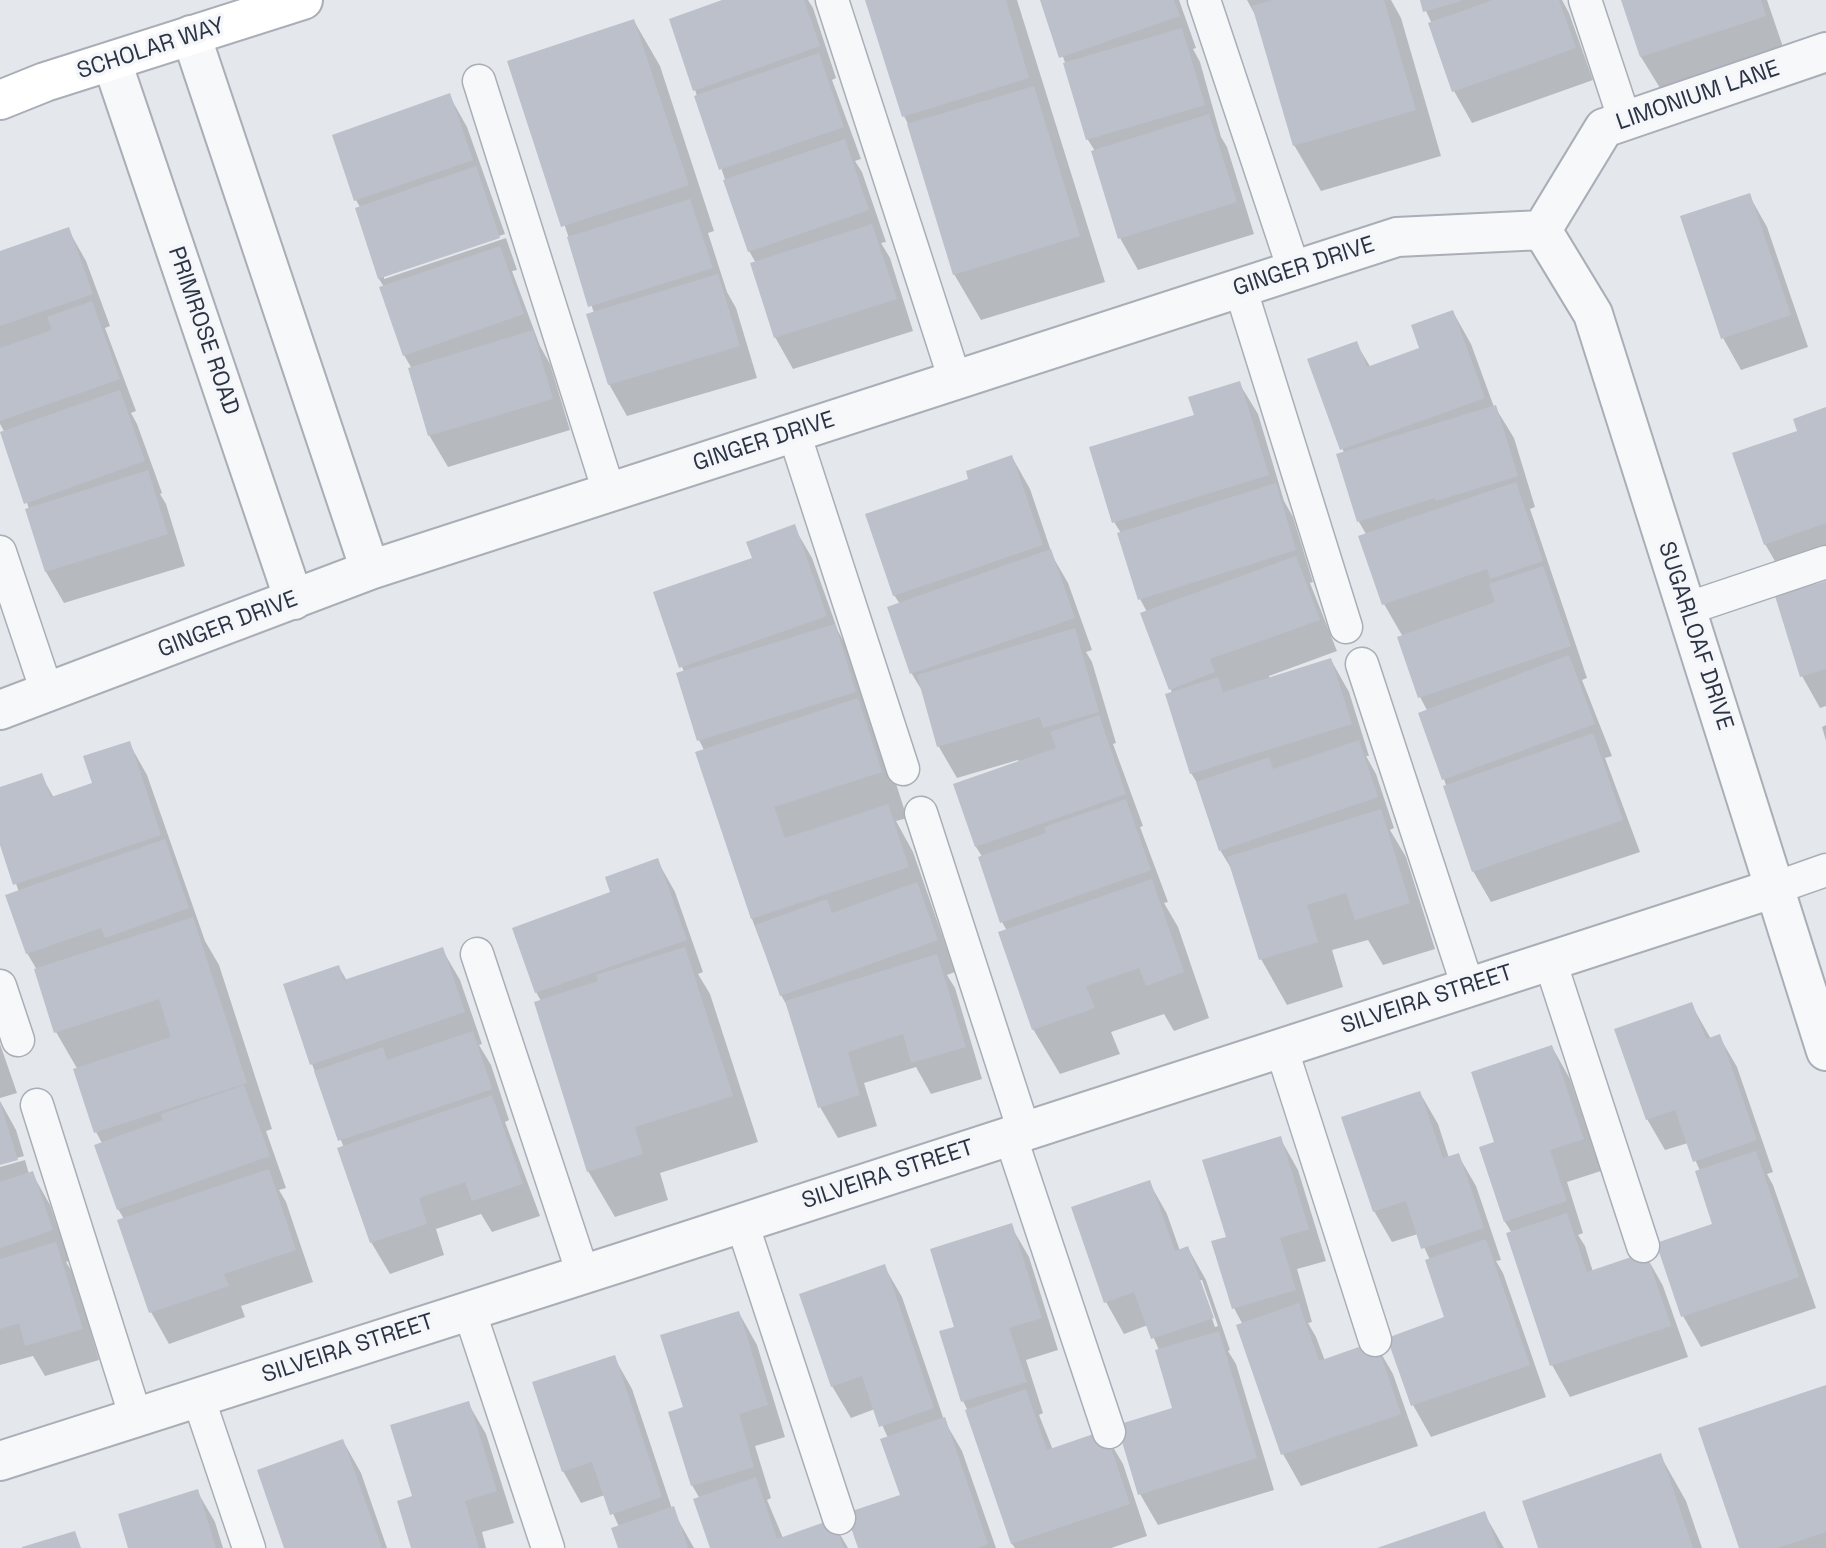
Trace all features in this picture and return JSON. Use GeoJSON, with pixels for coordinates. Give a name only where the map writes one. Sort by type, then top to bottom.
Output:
{"type":"FeatureCollection","features":[{"type":"Feature","properties":{"kind":"street","name":"SCHOLAR WAY"},"geometry":{"type":"LineString","coordinates":[[0,100],[45,82],[303,0]]}},
{"type":"Feature","properties":{"kind":"street"},"geometry":{"type":"LineString","coordinates":[[191,35],[370,570]]}},
{"type":"Feature","properties":{"kind":"street","name":"LIMONIUM LANE"},"geometry":{"type":"LineString","coordinates":[[1542,230],[1604,128],[1826,52]]}},
{"type":"Feature","properties":{"kind":"street","name":"PRIMROSE ROAD"},"geometry":{"type":"LineString","coordinates":[[112,62],[294,600]]}},
{"type":"Feature","properties":{"kind":"street","name":"GINGER DRIVE"},"geometry":{"type":"LineString","coordinates":[[0,710],[370,570],[1397,237],[1542,230]]}},
{"type":"Feature","properties":{"kind":"street","name":"SUGARLOAF DRIVE"},"geometry":{"type":"LineString","coordinates":[[1542,230],[1593,314],[1826,1051]]}},
{"type":"Feature","properties":{"kind":"street","name":"SILVEIRA STREET"},"geometry":{"type":"LineString","coordinates":[[0,1461],[1775,888]]}},
{"type":"Feature","properties":{"kind":"lane"},"geometry":{"type":"LineString","coordinates":[[832,0],[955,380]]}},
{"type":"Feature","properties":{"kind":"lane"},"geometry":{"type":"LineString","coordinates":[[1204,0],[1294,270]]}},
{"type":"Feature","properties":{"kind":"lane"},"geometry":{"type":"LineString","coordinates":[[1585,0],[1625,121]]}},
{"type":"Feature","properties":{"kind":"lane"},"geometry":{"type":"LineString","coordinates":[[479,81],[609,492]]}},
{"type":"Feature","properties":{"kind":"lane"},"geometry":{"type":"LineString","coordinates":[[1240,287],[1346,627]]}},
{"type":"Feature","properties":{"kind":"lane"},"geometry":{"type":"LineString","coordinates":[[794,433],[903,769]]}},
{"type":"Feature","properties":{"kind":"lane"},"geometry":{"type":"LineString","coordinates":[[0,552],[47,692]]}},
{"type":"Feature","properties":{"kind":"lane"},"geometry":{"type":"LineString","coordinates":[[1686,609],[1826,562]]}},
{"type":"Feature","properties":{"kind":"lane"},"geometry":{"type":"LineString","coordinates":[[1362,664],[1468,987]]}},
{"type":"Feature","properties":{"kind":"lane"},"geometry":{"type":"LineString","coordinates":[[921,813],[1109,1432]]}},
{"type":"Feature","properties":{"kind":"lane"},"geometry":{"type":"LineString","coordinates":[[1775,888],[1826,870]]}},
{"type":"Feature","properties":{"kind":"lane"},"geometry":{"type":"LineString","coordinates":[[477,954],[583,1274]]}},
{"type":"Feature","properties":{"kind":"lane"},"geometry":{"type":"LineString","coordinates":[[1550,961],[1643,1246]]}},
{"type":"Feature","properties":{"kind":"lane"},"geometry":{"type":"LineString","coordinates":[[0,986],[18,1040]]}},
{"type":"Feature","properties":{"kind":"lane"},"geometry":{"type":"LineString","coordinates":[[1281,1048],[1375,1340]]}},
{"type":"Feature","properties":{"kind":"lane"},"geometry":{"type":"LineString","coordinates":[[37,1105],[136,1418]]}},
{"type":"Feature","properties":{"kind":"lane"},"geometry":{"type":"LineString","coordinates":[[742,1223],[839,1518]]}},
{"type":"Feature","properties":{"kind":"lane"},"geometry":{"type":"LineString","coordinates":[[469,1310],[548,1548]]}},
{"type":"Feature","properties":{"kind":"lane"},"geometry":{"type":"LineString","coordinates":[[198,1397],[249,1548]]}},
{"type":"Feature","properties":{"kind":"building"},"geometry":{"type":"Polygon","coordinates":[[[722,0],[804,0],[820,46],[693,91],[669,19],[722,0]]]}},
{"type":"Feature","properties":{"kind":"building"},"geometry":{"type":"Polygon","coordinates":[[[865,0],[1006,0],[1029,78],[902,117],[865,0]]]}},
{"type":"Feature","properties":{"kind":"building"},"geometry":{"type":"Polygon","coordinates":[[[1040,0],[1174,0],[1180,16],[1059,58],[1040,0]]]}},
{"type":"Feature","properties":{"kind":"building"},"geometry":{"type":"Polygon","coordinates":[[[1273,0],[1384,0],[1416,110],[1293,146],[1252,6],[1273,0]]]}},
{"type":"Feature","properties":{"kind":"building"},"geometry":{"type":"Polygon","coordinates":[[[1420,0],[1460,0],[1461,1],[1423,12],[1420,0]]]}},
{"type":"Feature","properties":{"kind":"building"},"geometry":{"type":"Polygon","coordinates":[[[1493,0],[1559,0],[1576,48],[1452,92],[1428,23],[1493,0]]]}},
{"type":"Feature","properties":{"kind":"building"},"geometry":{"type":"Polygon","coordinates":[[[1621,0],[1761,0],[1766,16],[1640,57],[1621,0]]]}},
{"type":"Feature","properties":{"kind":"building"},"geometry":{"type":"Polygon","coordinates":[[[634,19],[689,185],[561,227],[507,61],[634,19]]]}},
{"type":"Feature","properties":{"kind":"building"},"geometry":{"type":"Polygon","coordinates":[[[1182,28],[1205,105],[1086,140],[1063,63],[1182,28]]]}},
{"type":"Feature","properties":{"kind":"building"},"geometry":{"type":"Polygon","coordinates":[[[819,53],[844,127],[719,170],[694,96],[819,53]]]}},
{"type":"Feature","properties":{"kind":"building"},"geometry":{"type":"Polygon","coordinates":[[[1034,86],[1080,236],[953,275],[907,124],[1034,86]]]}},
{"type":"Feature","properties":{"kind":"building"},"geometry":{"type":"Polygon","coordinates":[[[450,93],[473,160],[354,201],[332,135],[450,93]]]}},
{"type":"Feature","properties":{"kind":"building"},"geometry":{"type":"Polygon","coordinates":[[[1209,114],[1237,202],[1118,239],[1091,151],[1209,114]]]}},
{"type":"Feature","properties":{"kind":"building"},"geometry":{"type":"Polygon","coordinates":[[[845,139],[869,210],[748,252],[723,180],[845,139]]]}},
{"type":"Feature","properties":{"kind":"building"},"geometry":{"type":"Polygon","coordinates":[[[476,166],[500,238],[378,279],[355,208],[476,166]]]}},
{"type":"Feature","properties":{"kind":"building"},"geometry":{"type":"Polygon","coordinates":[[[1750,193],[1791,315],[1721,339],[1680,216],[1750,193]]]}},
{"type":"Feature","properties":{"kind":"building"},"geometry":{"type":"Polygon","coordinates":[[[690,199],[713,268],[588,307],[567,237],[690,199]]]}},
{"type":"Feature","properties":{"kind":"building"},"geometry":{"type":"Polygon","coordinates":[[[872,224],[897,299],[774,338],[750,263],[872,224]]]}},
{"type":"Feature","properties":{"kind":"building"},"geometry":{"type":"Polygon","coordinates":[[[69,227],[93,294],[0,326],[0,251],[69,227]]]}},
{"type":"Feature","properties":{"kind":"building"},"geometry":{"type":"Polygon","coordinates":[[[500,246],[524,314],[403,356],[379,287],[500,246]]]}},
{"type":"Feature","properties":{"kind":"building"},"geometry":{"type":"Polygon","coordinates":[[[718,274],[740,346],[608,385],[586,314],[718,274]]]}},
{"type":"Feature","properties":{"kind":"building"},"geometry":{"type":"Polygon","coordinates":[[[92,301],[120,379],[0,421],[0,348],[52,330],[47,317],[92,301]]]}},
{"type":"Feature","properties":{"kind":"building"},"geometry":{"type":"Polygon","coordinates":[[[1453,310],[1485,398],[1340,450],[1307,359],[1357,341],[1367,367],[1419,348],[1411,325],[1453,310]]]}},
{"type":"Feature","properties":{"kind":"building"},"geometry":{"type":"Polygon","coordinates":[[[533,330],[553,399],[428,436],[408,368],[533,330]]]}},
{"type":"Feature","properties":{"kind":"building"},"geometry":{"type":"Polygon","coordinates":[[[1240,381],[1269,475],[1112,523],[1089,447],[1194,415],[1188,397],[1240,381]]]}},
{"type":"Feature","properties":{"kind":"building"},"geometry":{"type":"Polygon","coordinates":[[[120,390],[145,461],[24,504],[0,432],[120,390]]]}},
{"type":"Feature","properties":{"kind":"building"},"geometry":{"type":"Polygon","coordinates":[[[1496,405],[1518,476],[1357,522],[1336,454],[1496,405]]]}},
{"type":"Feature","properties":{"kind":"building"},"geometry":{"type":"Polygon","coordinates":[[[1826,407],[1826,523],[1764,545],[1732,453],[1797,431],[1793,419],[1826,407]]]}},
{"type":"Feature","properties":{"kind":"building"},"geometry":{"type":"Polygon","coordinates":[[[1012,455],[1043,545],[893,596],[865,514],[968,479],[966,471],[1012,455]]]}},
{"type":"Feature","properties":{"kind":"building"},"geometry":{"type":"Polygon","coordinates":[[[148,470],[168,534],[45,572],[25,509],[148,470]]]}},
{"type":"Feature","properties":{"kind":"building"},"geometry":{"type":"Polygon","coordinates":[[[1516,482],[1543,561],[1490,579],[1487,569],[1382,605],[1358,536],[1516,482]]]}},
{"type":"Feature","properties":{"kind":"building"},"geometry":{"type":"Polygon","coordinates":[[[1276,483],[1296,550],[1138,600],[1117,533],[1276,483]]]}},
{"type":"Feature","properties":{"kind":"building"},"geometry":{"type":"Polygon","coordinates":[[[795,524],[827,616],[679,668],[653,592],[752,558],[746,542],[795,524]]]}},
{"type":"Feature","properties":{"kind":"building"},"geometry":{"type":"Polygon","coordinates":[[[1051,549],[1075,618],[910,674],[887,607],[1051,549]]]}},
{"type":"Feature","properties":{"kind":"building"},"geometry":{"type":"Polygon","coordinates":[[[1296,556],[1320,620],[1210,659],[1215,672],[1169,690],[1140,613],[1296,556]]]}},
{"type":"Feature","properties":{"kind":"building"},"geometry":{"type":"Polygon","coordinates":[[[1543,566],[1571,646],[1418,698],[1397,637],[1495,602],[1489,584],[1543,566]]]}},
{"type":"Feature","properties":{"kind":"building"},"geometry":{"type":"Polygon","coordinates":[[[1826,581],[1826,669],[1800,677],[1775,596],[1826,581]]]}},
{"type":"Feature","properties":{"kind":"building"},"geometry":{"type":"Polygon","coordinates":[[[835,624],[856,692],[697,741],[676,673],[835,624]]]}},
{"type":"Feature","properties":{"kind":"building"},"geometry":{"type":"Polygon","coordinates":[[[1075,628],[1099,712],[1043,728],[1040,717],[937,747],[917,675],[1075,628]]]}},
{"type":"Feature","properties":{"kind":"building"},"geometry":{"type":"Polygon","coordinates":[[[1569,655],[1595,724],[1442,780],[1418,713],[1569,655]]]}},
{"type":"Feature","properties":{"kind":"building"},"geometry":{"type":"Polygon","coordinates":[[[1331,658],[1352,724],[1190,774],[1165,694],[1218,677],[1223,692],[1331,658]]]}},
{"type":"Feature","properties":{"kind":"building"},"geometry":{"type":"Polygon","coordinates":[[[858,698],[882,772],[774,807],[785,838],[888,804],[909,867],[751,919],[695,752],[858,698]]]}},
{"type":"Feature","properties":{"kind":"building"},"geometry":{"type":"Polygon","coordinates":[[[1099,715],[1126,794],[975,847],[953,784],[1056,748],[1050,732],[1099,715]]]}},
{"type":"Feature","properties":{"kind":"building"},"geometry":{"type":"Polygon","coordinates":[[[1593,733],[1623,820],[1472,872],[1443,786],[1593,733]]]}},
{"type":"Feature","properties":{"kind":"building"},"geometry":{"type":"Polygon","coordinates":[[[1359,740],[1378,797],[1219,851],[1196,782],[1269,757],[1273,769],[1359,740]]]}},
{"type":"Feature","properties":{"kind":"building"},"geometry":{"type":"Polygon","coordinates":[[[130,741],[161,835],[13,885],[0,845],[0,787],[42,773],[51,797],[92,783],[83,756],[130,741]]]}},
{"type":"Feature","properties":{"kind":"building"},"geometry":{"type":"Polygon","coordinates":[[[1126,799],[1151,870],[1000,923],[978,857],[1046,833],[1044,827],[1126,799]]]}},
{"type":"Feature","properties":{"kind":"building"},"geometry":{"type":"Polygon","coordinates":[[[1381,809],[1410,903],[1355,920],[1346,893],[1307,905],[1318,942],[1259,960],[1227,857],[1381,809]]]}},
{"type":"Feature","properties":{"kind":"building"},"geometry":{"type":"Polygon","coordinates":[[[165,839],[189,908],[105,938],[101,928],[26,954],[5,895],[165,839]]]}},
{"type":"Feature","properties":{"kind":"building"},"geometry":{"type":"Polygon","coordinates":[[[658,858],[687,940],[535,993],[512,928],[610,892],[605,877],[658,858]]]}},
{"type":"Feature","properties":{"kind":"building"},"geometry":{"type":"Polygon","coordinates":[[[1152,879],[1184,972],[1146,986],[1139,968],[1086,986],[1095,1008],[1032,1030],[998,932],[1152,879]]]}},
{"type":"Feature","properties":{"kind":"building"},"geometry":{"type":"Polygon","coordinates":[[[917,882],[938,940],[780,996],[755,925],[827,899],[832,913],[917,882]]]}},
{"type":"Feature","properties":{"kind":"building"},"geometry":{"type":"Polygon","coordinates":[[[193,917],[247,1083],[94,1133],[73,1069],[171,1037],[159,999],[54,1033],[34,969],[193,917]]]}},
{"type":"Feature","properties":{"kind":"building"},"geometry":{"type":"Polygon","coordinates":[[[443,947],[465,1012],[310,1065],[283,984],[339,965],[344,980],[443,947]]]}},
{"type":"Feature","properties":{"kind":"building"},"geometry":{"type":"Polygon","coordinates":[[[685,947],[733,1096],[635,1127],[643,1154],[587,1172],[534,1002],[598,981],[596,975],[685,947]]]}},
{"type":"Feature","properties":{"kind":"building"},"geometry":{"type":"Polygon","coordinates":[[[937,954],[966,1047],[911,1063],[903,1034],[848,1052],[860,1095],[818,1108],[785,1001],[937,954]]]}},
{"type":"Feature","properties":{"kind":"building"},"geometry":{"type":"Polygon","coordinates":[[[1692,1002],[1706,1039],[1720,1034],[1757,1140],[1693,1162],[1675,1110],[1646,1120],[1614,1029],[1692,1002]]]}},
{"type":"Feature","properties":{"kind":"building"},"geometry":{"type":"Polygon","coordinates":[[[473,1031],[492,1089],[338,1141],[314,1071],[383,1047],[387,1060],[473,1031]]]}},
{"type":"Feature","properties":{"kind":"building"},"geometry":{"type":"Polygon","coordinates":[[[1552,1045],[1584,1139],[1550,1150],[1567,1201],[1504,1222],[1479,1147],[1494,1142],[1471,1072],[1552,1045]]]}},
{"type":"Feature","properties":{"kind":"building"},"geometry":{"type":"Polygon","coordinates":[[[244,1085],[270,1156],[117,1210],[94,1145],[163,1120],[161,1114],[244,1085]]]}},
{"type":"Feature","properties":{"kind":"building"},"geometry":{"type":"Polygon","coordinates":[[[1420,1091],[1443,1158],[1459,1153],[1484,1228],[1421,1249],[1406,1201],[1373,1212],[1341,1117],[1420,1091]]]}},
{"type":"Feature","properties":{"kind":"building"},"geometry":{"type":"Polygon","coordinates":[[[492,1095],[523,1184],[472,1201],[465,1182],[419,1198],[427,1224],[370,1243],[337,1148],[492,1095]]]}},
{"type":"Feature","properties":{"kind":"building"},"geometry":{"type":"Polygon","coordinates":[[[0,1102],[18,1160],[0,1165],[0,1102]]]}},
{"type":"Feature","properties":{"kind":"building"},"geometry":{"type":"Polygon","coordinates":[[[1281,1136],[1309,1229],[1280,1238],[1296,1290],[1232,1309],[1211,1241],[1226,1237],[1202,1160],[1281,1136]]]}},
{"type":"Feature","properties":{"kind":"building"},"geometry":{"type":"Polygon","coordinates":[[[1756,1151],[1799,1277],[1681,1317],[1656,1243],[1712,1224],[1695,1171],[1756,1151]]]}},
{"type":"Feature","properties":{"kind":"building"},"geometry":{"type":"Polygon","coordinates":[[[269,1169],[296,1250],[224,1274],[229,1286],[149,1313],[117,1220],[269,1169]]]}},
{"type":"Feature","properties":{"kind":"building"},"geometry":{"type":"Polygon","coordinates":[[[33,1171],[53,1230],[0,1248],[0,1182],[33,1171]]]}},
{"type":"Feature","properties":{"kind":"building"},"geometry":{"type":"Polygon","coordinates":[[[1150,1180],[1175,1251],[1188,1246],[1214,1318],[1151,1339],[1134,1292],[1104,1303],[1071,1207],[1150,1180]]]}},
{"type":"Feature","properties":{"kind":"building"},"geometry":{"type":"Polygon","coordinates":[[[1567,1213],[1587,1272],[1646,1252],[1671,1326],[1550,1366],[1506,1233],[1567,1213]]]}},
{"type":"Feature","properties":{"kind":"building"},"geometry":{"type":"Polygon","coordinates":[[[1012,1223],[1042,1318],[1009,1328],[1027,1382],[961,1402],[939,1331],[954,1327],[930,1249],[1012,1223]]]}},
{"type":"Feature","properties":{"kind":"building"},"geometry":{"type":"Polygon","coordinates":[[[1486,1239],[1530,1365],[1411,1406],[1387,1338],[1444,1317],[1425,1260],[1486,1239]]]}},
{"type":"Feature","properties":{"kind":"building"},"geometry":{"type":"Polygon","coordinates":[[[56,1242],[83,1329],[25,1346],[19,1323],[0,1329],[0,1259],[56,1242]]]}},
{"type":"Feature","properties":{"kind":"building"},"geometry":{"type":"Polygon","coordinates":[[[885,1264],[934,1408],[879,1427],[862,1376],[831,1387],[799,1294],[885,1264]]]}},
{"type":"Feature","properties":{"kind":"building"},"geometry":{"type":"Polygon","coordinates":[[[1299,1303],[1319,1361],[1376,1341],[1401,1414],[1281,1455],[1236,1325],[1299,1303]]]}},
{"type":"Feature","properties":{"kind":"building"},"geometry":{"type":"Polygon","coordinates":[[[739,1311],[768,1405],[739,1414],[754,1467],[691,1486],[668,1412],[683,1407],[660,1335],[739,1311]]]}},
{"type":"Feature","properties":{"kind":"building"},"geometry":{"type":"Polygon","coordinates":[[[1219,1331],[1257,1458],[1138,1495],[1117,1425],[1172,1408],[1155,1350],[1219,1331]]]}},
{"type":"Feature","properties":{"kind":"building"},"geometry":{"type":"Polygon","coordinates":[[[615,1355],[662,1497],[610,1515],[592,1462],[562,1472],[532,1382],[615,1355]]]}},
{"type":"Feature","properties":{"kind":"building"},"geometry":{"type":"Polygon","coordinates":[[[1826,1385],[1826,1532],[1778,1548],[1739,1548],[1698,1428],[1826,1385]]]}},
{"type":"Feature","properties":{"kind":"building"},"geometry":{"type":"Polygon","coordinates":[[[1026,1389],[1047,1450],[1105,1430],[1130,1504],[1011,1544],[965,1410],[1026,1389]]]}},
{"type":"Feature","properties":{"kind":"building"},"geometry":{"type":"Polygon","coordinates":[[[469,1401],[497,1491],[465,1501],[479,1548],[411,1548],[397,1501],[412,1496],[390,1425],[469,1401]]]}},
{"type":"Feature","properties":{"kind":"building"},"geometry":{"type":"Polygon","coordinates":[[[945,1417],[988,1544],[977,1548],[858,1548],[846,1513],[900,1495],[880,1439],[945,1417]]]}},
{"type":"Feature","properties":{"kind":"building"},"geometry":{"type":"Polygon","coordinates":[[[343,1439],[382,1548],[284,1548],[257,1470],[343,1439]]]}},
{"type":"Feature","properties":{"kind":"building"},"geometry":{"type":"Polygon","coordinates":[[[1661,1453],[1693,1548],[1538,1548],[1522,1501],[1661,1453]]]}},
{"type":"Feature","properties":{"kind":"building"},"geometry":{"type":"Polygon","coordinates":[[[756,1477],[777,1539],[833,1519],[844,1548],[710,1548],[693,1499],[756,1477]]]}},
{"type":"Feature","properties":{"kind":"building"},"geometry":{"type":"Polygon","coordinates":[[[198,1489],[216,1548],[128,1548],[118,1514],[198,1489]]]}},
{"type":"Feature","properties":{"kind":"building"},"geometry":{"type":"Polygon","coordinates":[[[674,1506],[688,1548],[618,1548],[611,1528],[674,1506]]]}},
{"type":"Feature","properties":{"kind":"building"},"geometry":{"type":"Polygon","coordinates":[[[1485,1511],[1498,1548],[1377,1548],[1485,1511]]]}},
{"type":"Feature","properties":{"kind":"building"},"geometry":{"type":"Polygon","coordinates":[[[75,1531],[81,1548],[22,1548],[22,1547],[75,1531]]]}}]}
